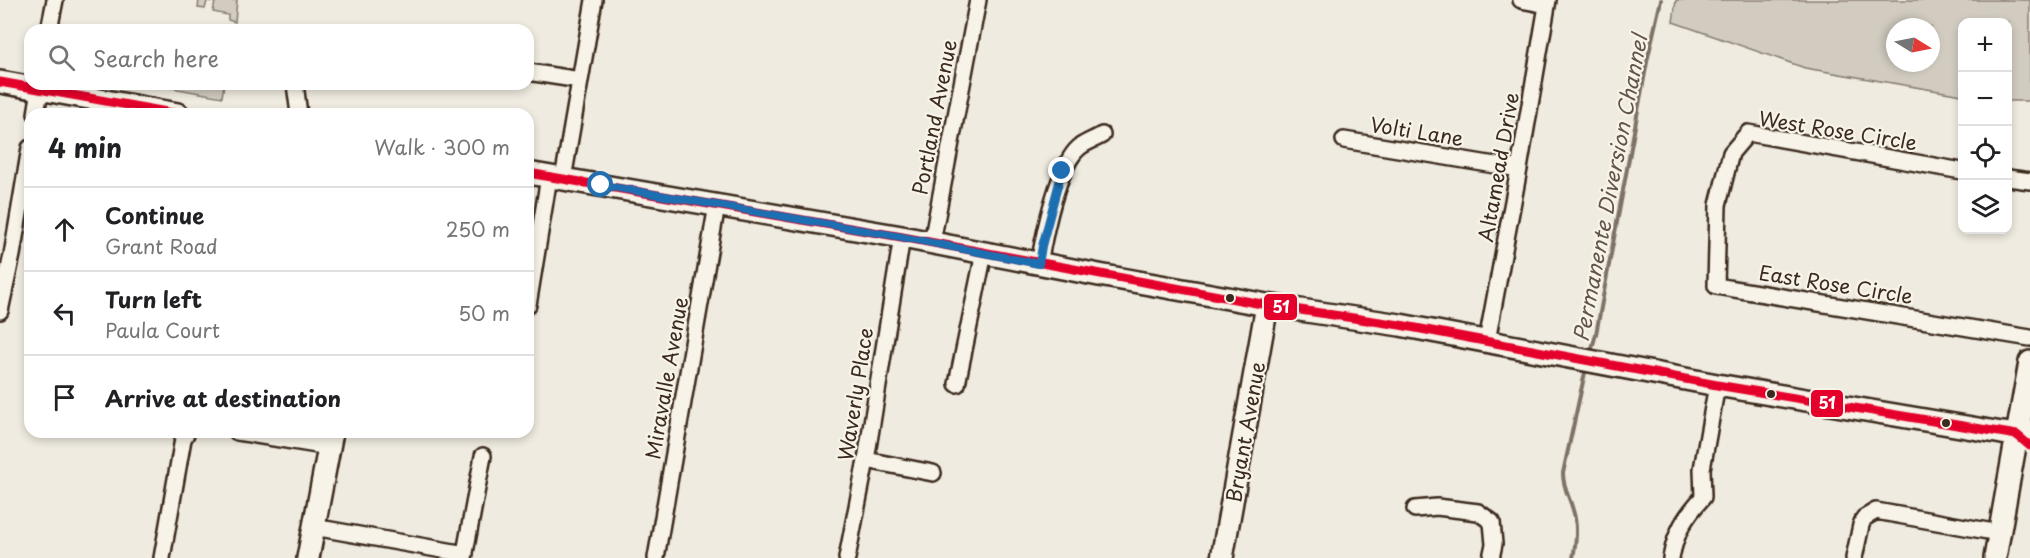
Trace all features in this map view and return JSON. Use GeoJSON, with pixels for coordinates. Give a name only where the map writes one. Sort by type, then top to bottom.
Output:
{"type":"FeatureCollection","features":[{"type":"Feature","properties":{"kind":"main road"},"geometry":{"type":"LineString","coordinates":[[0,82],[24,84]]}},
{"type":"Feature","properties":{"kind":"main road"},"geometry":{"type":"LineString","coordinates":[[60,90],[148,108]]}},
{"type":"Feature","properties":{"kind":"main road"},"geometry":{"type":"LineString","coordinates":[[534,174],[932,242],[1039,264],[1267,305],[1400,325],[1717,385],[2026,437]]}},
{"type":"Feature","properties":{"kind":"main road","name":"Bryant Avenue"},"geometry":{"type":"LineString","coordinates":[[1222,558],[1267,305]]}},
{"type":"Feature","properties":{"kind":"main road"},"geometry":{"type":"LineString","coordinates":[[1995,558],[1999,533],[2026,437],[2030,362]]}},
{"type":"Feature","properties":{"kind":"main road"},"geometry":{"type":"LineString","coordinates":[[308,558],[331,439]]}},
{"type":"Feature","properties":{"kind":"street"},"geometry":{"type":"LineString","coordinates":[[51,24],[55,0]]}},
{"type":"Feature","properties":{"kind":"street"},"geometry":{"type":"LineString","coordinates":[[534,278],[580,80],[594,0]]}},
{"type":"Feature","properties":{"kind":"street","name":"Portland Avenue"},"geometry":{"type":"LineString","coordinates":[[932,242],[978,0]]}},
{"type":"Feature","properties":{"kind":"street"},"geometry":{"type":"LineString","coordinates":[[1521,0],[1547,2]]}},
{"type":"Feature","properties":{"kind":"street","name":"Altamead Drive"},"geometry":{"type":"LineString","coordinates":[[1487,341],[1520,169],[1547,2]]}},
{"type":"Feature","properties":{"kind":"street"},"geometry":{"type":"LineString","coordinates":[[534,73],[580,80]]}},
{"type":"Feature","properties":{"kind":"street"},"geometry":{"type":"LineString","coordinates":[[37,108],[39,90]]}},
{"type":"Feature","properties":{"kind":"street"},"geometry":{"type":"LineString","coordinates":[[296,90],[298,108]]}},
{"type":"Feature","properties":{"kind":"street","name":"West Rose Circle"},"geometry":{"type":"LineString","coordinates":[[1718,205],[1731,153],[1748,133],[1958,170]]}},
{"type":"Feature","properties":{"kind":"street"},"geometry":{"type":"LineString","coordinates":[[1039,264],[1062,171],[1079,147],[1102,135]]}},
{"type":"Feature","properties":{"kind":"street","name":"Volti Lane"},"geometry":{"type":"LineString","coordinates":[[1344,140],[1520,169]]}},
{"type":"Feature","properties":{"kind":"street"},"geometry":{"type":"LineString","coordinates":[[2012,179],[2030,181]]}},
{"type":"Feature","properties":{"kind":"street"},"geometry":{"type":"LineString","coordinates":[[0,311],[24,184]]}},
{"type":"Feature","properties":{"kind":"street","name":"Miravalle Avenue"},"geometry":{"type":"LineString","coordinates":[[656,558],[717,205]]}},
{"type":"Feature","properties":{"kind":"street","name":"East Rose Circle"},"geometry":{"type":"LineString","coordinates":[[1718,205],[1716,286],[2030,338]]}},
{"type":"Feature","properties":{"kind":"street","name":"Waverly Place"},"geometry":{"type":"LineString","coordinates":[[847,558],[866,460],[902,237]]}},
{"type":"Feature","properties":{"kind":"street"},"geometry":{"type":"LineString","coordinates":[[957,384],[984,253]]}},
{"type":"Feature","properties":{"kind":"street"},"geometry":{"type":"LineString","coordinates":[[1671,558],[1685,516],[1703,497],[1702,469],[1717,385]]}},
{"type":"Feature","properties":{"kind":"street"},"geometry":{"type":"LineString","coordinates":[[162,558],[184,438]]}},
{"type":"Feature","properties":{"kind":"street"},"geometry":{"type":"LineString","coordinates":[[314,527],[465,556],[483,456]]}},
{"type":"Feature","properties":{"kind":"street"},"geometry":{"type":"LineString","coordinates":[[866,460],[933,473]]}},
{"type":"Feature","properties":{"kind":"street"},"geometry":{"type":"LineString","coordinates":[[1415,509],[1437,507],[1478,512],[1492,522],[1494,544],[1491,558]]}},
{"type":"Feature","properties":{"kind":"street"},"geometry":{"type":"LineString","coordinates":[[1854,558],[1864,518],[1876,511],[1999,533]]}},
{"type":"Feature","properties":{"kind":"shaded area"},"geometry":{"type":"Polygon","coordinates":[[[199,0],[237,0],[235,22],[228,20],[228,15],[213,12],[215,2],[207,1],[205,9],[198,8],[199,0]]]}},
{"type":"Feature","properties":{"kind":"shaded area"},"geometry":{"type":"Polygon","coordinates":[[[1676,0],[2030,0],[2030,101],[2012,101],[2012,18],[1958,18],[1958,94],[1805,68],[1673,22],[1676,0]]]}},
{"type":"Feature","properties":{"kind":"shaded area"},"geometry":{"type":"Polygon","coordinates":[[[183,90],[223,90],[222,97],[183,90]]]}},
{"type":"Feature","properties":{"kind":"waterway","name":"Permanente Diversion Channel"},"geometry":{"type":"LineString","coordinates":[[1590,355],[1661,0]]}},
{"type":"Feature","properties":{"kind":"waterway","name":"Permanente Diversion Channel"},"geometry":{"type":"LineString","coordinates":[[1573,558],[1576,522],[1565,488],[1563,473],[1586,368]]}},
{"type":"Feature","properties":{"kind":"transit line","name":"51"},"geometry":{"type":"LineString","coordinates":[[0,82],[24,86]]}},
{"type":"Feature","properties":{"kind":"transit line","name":"51"},"geometry":{"type":"LineString","coordinates":[[44,90],[145,108]]}},
{"type":"Feature","properties":{"kind":"transit line","name":"51"},"geometry":{"type":"LineString","coordinates":[[534,174],[902,237],[1267,305],[1400,325],[1717,385],[2017,435],[2030,446]]}},
{"type":"Feature","properties":{"kind":"route"},"geometry":{"type":"LineString","coordinates":[[601,185],[902,237],[1039,264],[1062,171]]}}]}
